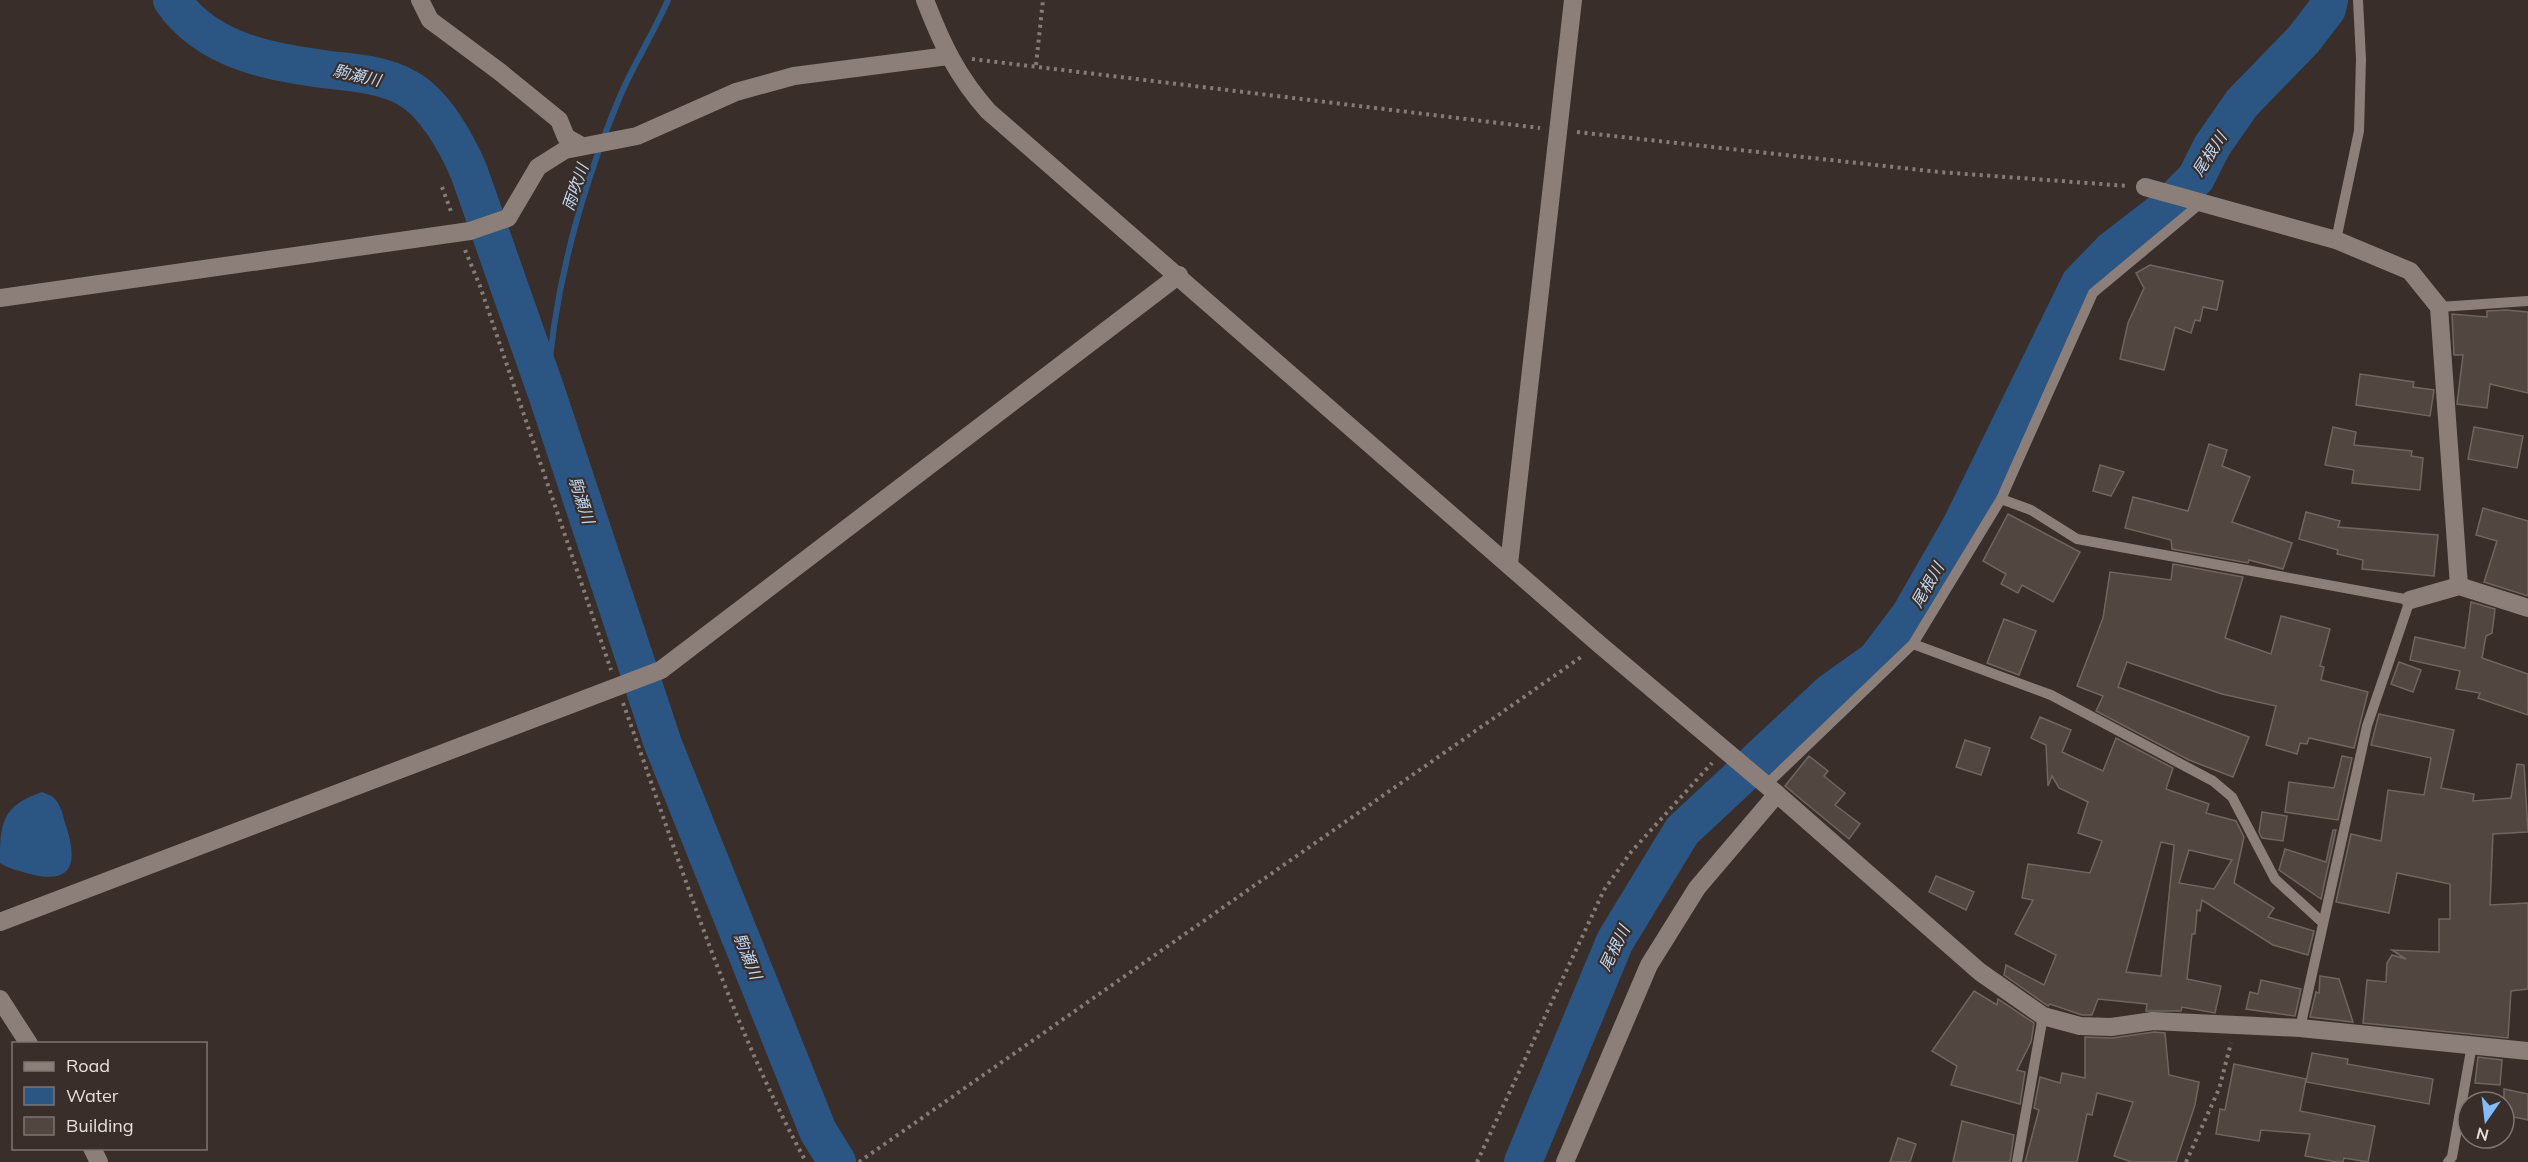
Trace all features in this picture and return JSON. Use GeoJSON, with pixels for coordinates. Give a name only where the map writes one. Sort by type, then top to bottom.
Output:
{"type":"FeatureCollection","features":[{"type":"Feature","properties":{"kind":"street"},"geometry":{"type":"LineString","coordinates":[[420,0],[430,20],[559,120],[566,137],[595,144]]}},
{"type":"Feature","properties":{"kind":"street"},"geometry":{"type":"LineString","coordinates":[[925,0],[948,56],[965,85],[988,111],[1179,275],[1599,644],[1980,972],[2043,1016],[2080,1026],[2101,1027],[2152,1021],[2300,1028],[2528,1051]]}},
{"type":"Feature","properties":{"kind":"street"},"geometry":{"type":"LineString","coordinates":[[1509,564],[1573,0]]}},
{"type":"Feature","properties":{"kind":"street"},"geometry":{"type":"LineString","coordinates":[[0,298],[464,231],[494,224],[508,218],[538,167],[565,150],[637,136],[736,92],[794,75],[948,56]]}},
{"type":"Feature","properties":{"kind":"street"},"geometry":{"type":"LineString","coordinates":[[2145,187],[2336,240],[2410,271],[2439,307],[2459,586]]}},
{"type":"Feature","properties":{"kind":"street"},"geometry":{"type":"LineString","coordinates":[[0,922],[662,670],[1179,275]]}},
{"type":"Feature","properties":{"kind":"street"},"geometry":{"type":"LineString","coordinates":[[2410,600],[2459,586],[2528,608]]}},
{"type":"Feature","properties":{"kind":"street"},"geometry":{"type":"LineString","coordinates":[[1565,1162],[1649,965],[1697,888],[1767,787]]}},
{"type":"Feature","properties":{"kind":"street"},"geometry":{"type":"LineString","coordinates":[[0,999],[28,1042]]}},
{"type":"Feature","properties":{"kind":"lane"},"geometry":{"type":"LineString","coordinates":[[2336,240],[2359,131],[2361,59],[2358,0]]}},
{"type":"Feature","properties":{"kind":"lane"},"geometry":{"type":"LineString","coordinates":[[1767,787],[1913,644],[2001,499],[2093,293],[2201,203]]}},
{"type":"Feature","properties":{"kind":"lane"},"geometry":{"type":"LineString","coordinates":[[2439,307],[2528,301]]}},
{"type":"Feature","properties":{"kind":"lane"},"geometry":{"type":"LineString","coordinates":[[2001,499],[2031,510],[2078,539],[2410,600],[2367,726],[2300,1028]]}},
{"type":"Feature","properties":{"kind":"lane"},"geometry":{"type":"LineString","coordinates":[[1913,644],[2051,695],[2213,781],[2232,797],[2275,879],[2322,922]]}},
{"type":"Feature","properties":{"kind":"lane"},"geometry":{"type":"LineString","coordinates":[[2017,1162],[2043,1016]]}},
{"type":"Feature","properties":{"kind":"lane"},"geometry":{"type":"LineString","coordinates":[[2448,1162],[2452,1157],[2472,1045]]}},
{"type":"Feature","properties":{"kind":"path"},"geometry":{"type":"LineString","coordinates":[[1036,65],[1043,0]]}},
{"type":"Feature","properties":{"kind":"path"},"geometry":{"type":"LineString","coordinates":[[948,56],[1559,130],[1940,172],[2145,187]]}},
{"type":"Feature","properties":{"kind":"path"},"geometry":{"type":"LineString","coordinates":[[442,187],[464,231],[484,297],[622,685],[731,1005],[755,1062],[806,1162]]}},
{"type":"Feature","properties":{"kind":"path"},"geometry":{"type":"LineString","coordinates":[[859,1162],[1599,644]]}},
{"type":"Feature","properties":{"kind":"path"},"geometry":{"type":"LineString","coordinates":[[1477,1162],[1604,890],[1631,852],[1729,755]]}},
{"type":"Feature","properties":{"kind":"path"},"geometry":{"type":"LineString","coordinates":[[2186,1162],[2219,1089],[2235,1025]]}},
{"type":"Feature","properties":{"kind":"water"},"geometry":{"type":"Polygon","coordinates":[[[42,792],[53,797],[58,804],[71,847],[70,866],[57,876],[45,877],[30,874],[0,863],[2,827],[6,818],[18,804],[42,792]]]}},
{"type":"Feature","properties":{"kind":"building"},"geometry":{"type":"Polygon","coordinates":[[[2150,265],[2223,281],[2217,310],[2203,307],[2200,321],[2195,320],[2191,333],[2175,327],[2164,370],[2120,359],[2128,323],[2144,288],[2136,273],[2150,265]]]}},
{"type":"Feature","properties":{"kind":"building"},"geometry":{"type":"Polygon","coordinates":[[[2487,311],[2528,312],[2528,393],[2490,384],[2487,408],[2457,404],[2463,355],[2454,355],[2452,314],[2487,317],[2487,311]]]}},
{"type":"Feature","properties":{"kind":"building"},"geometry":{"type":"Polygon","coordinates":[[[2360,374],[2414,382],[2413,387],[2434,390],[2430,416],[2356,405],[2360,374]]]}},
{"type":"Feature","properties":{"kind":"building"},"geometry":{"type":"Polygon","coordinates":[[[2333,427],[2356,432],[2354,445],[2412,451],[2411,456],[2423,458],[2420,490],[2352,483],[2354,470],[2325,465],[2333,427]]]}},
{"type":"Feature","properties":{"kind":"building"},"geometry":{"type":"Polygon","coordinates":[[[2474,427],[2523,436],[2517,468],[2468,459],[2474,427]]]}},
{"type":"Feature","properties":{"kind":"building"},"geometry":{"type":"Polygon","coordinates":[[[2209,444],[2227,450],[2222,466],[2250,477],[2232,522],[2292,543],[2283,569],[2249,560],[2248,563],[2172,549],[2171,540],[2125,528],[2133,497],[2188,511],[2209,444]]]}},
{"type":"Feature","properties":{"kind":"building"},"geometry":{"type":"Polygon","coordinates":[[[2100,465],[2124,472],[2111,496],[2093,491],[2100,465]]]}},
{"type":"Feature","properties":{"kind":"building"},"geometry":{"type":"Polygon","coordinates":[[[2483,508],[2528,521],[2528,596],[2484,582],[2497,541],[2476,535],[2483,508]]]}},
{"type":"Feature","properties":{"kind":"building"},"geometry":{"type":"Polygon","coordinates":[[[2306,512],[2340,521],[2338,527],[2438,535],[2434,576],[2362,569],[2363,560],[2337,554],[2338,550],[2299,539],[2306,512]]]}},
{"type":"Feature","properties":{"kind":"building"},"geometry":{"type":"Polygon","coordinates":[[[2008,514],[2080,552],[2053,602],[2022,585],[2018,593],[2001,584],[2006,574],[1983,561],[2008,514]]]}},
{"type":"Feature","properties":{"kind":"building"},"geometry":{"type":"Polygon","coordinates":[[[2173,564],[2243,577],[2225,638],[2271,654],[2281,616],[2330,629],[2320,666],[2324,667],[2321,680],[2368,692],[2354,748],[2309,738],[2307,744],[2300,743],[2297,754],[2266,745],[2276,706],[2222,694],[2127,662],[2118,687],[2249,737],[2233,777],[2189,760],[2096,711],[2103,696],[2077,686],[2103,618],[2110,572],[2171,580],[2173,564]]]}},
{"type":"Feature","properties":{"kind":"building"},"geometry":{"type":"Polygon","coordinates":[[[2471,602],[2495,609],[2492,633],[2486,636],[2482,658],[2528,674],[2528,715],[2478,698],[2480,693],[2456,689],[2460,671],[2410,660],[2415,637],[2465,648],[2471,602]]]}},
{"type":"Feature","properties":{"kind":"building"},"geometry":{"type":"Polygon","coordinates":[[[2004,619],[2036,631],[2019,675],[1987,663],[2004,619]]]}},
{"type":"Feature","properties":{"kind":"building"},"geometry":{"type":"Polygon","coordinates":[[[2399,662],[2421,670],[2413,692],[2391,684],[2399,662]]]}},
{"type":"Feature","properties":{"kind":"building"},"geometry":{"type":"Polygon","coordinates":[[[2379,714],[2454,730],[2441,788],[2474,794],[2473,801],[2511,798],[2517,764],[2524,765],[2528,832],[2493,834],[2490,905],[2528,903],[2528,989],[2511,991],[2508,1038],[2363,1023],[2367,980],[2386,982],[2387,963],[2392,955],[2406,959],[2392,950],[2439,952],[2439,919],[2450,919],[2450,884],[2397,873],[2389,913],[2336,902],[2351,834],[2381,841],[2388,790],[2424,795],[2431,758],[2371,745],[2379,714]]]}},
{"type":"Feature","properties":{"kind":"building"},"geometry":{"type":"Polygon","coordinates":[[[2040,717],[2071,730],[2062,752],[2103,771],[2116,738],[2173,768],[2166,789],[2209,804],[2206,813],[2236,821],[2244,837],[2234,883],[2274,908],[2268,917],[2314,931],[2308,955],[2273,945],[2202,900],[2200,911],[2197,910],[2195,934],[2192,934],[2187,979],[2221,986],[2215,1013],[2182,1007],[2181,1011],[2146,1011],[2147,1004],[2098,999],[2092,1015],[2082,1015],[2050,1004],[2048,1006],[2004,975],[2006,965],[2044,985],[2056,955],[2015,934],[2033,900],[2022,898],[2028,864],[2090,873],[2102,841],[2078,833],[2088,802],[2059,788],[2052,776],[2048,786],[2046,745],[2031,738],[2040,717]],[[2161,842],[2126,972],[2161,976],[2174,845],[2161,842]],[[2189,850],[2179,883],[2214,889],[2232,860],[2189,850]]]}},
{"type":"Feature","properties":{"kind":"building"},"geometry":{"type":"Polygon","coordinates":[[[1965,740],[1990,748],[1981,775],[1956,767],[1965,740]]]}},
{"type":"Feature","properties":{"kind":"building"},"geometry":{"type":"Polygon","coordinates":[[[1809,756],[1828,771],[1824,776],[1845,793],[1835,805],[1860,824],[1849,839],[1785,786],[1809,756]]]}},
{"type":"Feature","properties":{"kind":"building"},"geometry":{"type":"Polygon","coordinates":[[[2342,756],[2352,758],[2338,820],[2285,812],[2289,782],[2334,788],[2342,756]]]}},
{"type":"Feature","properties":{"kind":"building"},"geometry":{"type":"Polygon","coordinates":[[[2262,812],[2287,816],[2283,841],[2262,838],[2259,832],[2262,812]]]}},
{"type":"Feature","properties":{"kind":"building"},"geometry":{"type":"Polygon","coordinates":[[[2333,830],[2336,830],[2321,899],[2279,870],[2285,849],[2326,862],[2333,830]]]}},
{"type":"Feature","properties":{"kind":"building"},"geometry":{"type":"Polygon","coordinates":[[[1936,876],[1974,892],[1966,910],[1929,892],[1936,876]]]}},
{"type":"Feature","properties":{"kind":"building"},"geometry":{"type":"Polygon","coordinates":[[[2320,976],[2339,979],[2353,1022],[2310,1017],[2316,992],[2319,993],[2320,976]]]}},
{"type":"Feature","properties":{"kind":"building"},"geometry":{"type":"Polygon","coordinates":[[[2261,980],[2301,989],[2295,1016],[2246,1009],[2250,992],[2258,994],[2261,980]]]}},
{"type":"Feature","properties":{"kind":"building"},"geometry":{"type":"Polygon","coordinates":[[[1974,991],[1997,1005],[1998,999],[2034,1023],[2031,1042],[2017,1070],[2025,1072],[2020,1104],[1951,1085],[1957,1066],[1932,1051],[1974,991]]]}},
{"type":"Feature","properties":{"kind":"building"},"geometry":{"type":"Polygon","coordinates":[[[2154,1032],[2165,1033],[2169,1075],[2199,1082],[2195,1105],[2176,1162],[2132,1162],[2114,1156],[2133,1102],[2097,1093],[2092,1115],[2087,1114],[2077,1162],[2025,1162],[2039,1110],[2034,1108],[2040,1077],[2060,1083],[2062,1073],[2085,1078],[2085,1037],[2112,1038],[2154,1032]]]}},
{"type":"Feature","properties":{"kind":"building"},"geometry":{"type":"Polygon","coordinates":[[[2312,1053],[2348,1059],[2347,1064],[2433,1079],[2429,1104],[2306,1082],[2312,1053]]]}},
{"type":"Feature","properties":{"kind":"building"},"geometry":{"type":"Polygon","coordinates":[[[2478,1057],[2502,1060],[2500,1085],[2475,1083],[2478,1057]]]}},
{"type":"Feature","properties":{"kind":"building"},"geometry":{"type":"Polygon","coordinates":[[[2234,1064],[2306,1079],[2300,1111],[2375,1126],[2368,1162],[2344,1158],[2343,1162],[2337,1162],[2305,1156],[2310,1134],[2261,1130],[2259,1141],[2216,1134],[2220,1109],[2225,1110],[2234,1064]]]}},
{"type":"Feature","properties":{"kind":"building"},"geometry":{"type":"Polygon","coordinates":[[[2516,1092],[2528,1094],[2528,1120],[2516,1118],[2516,1092]]]}},
{"type":"Feature","properties":{"kind":"building"},"geometry":{"type":"Polygon","coordinates":[[[1962,1121],[2014,1135],[2010,1162],[1953,1162],[1962,1121]]]}},
{"type":"Feature","properties":{"kind":"building"},"geometry":{"type":"Polygon","coordinates":[[[1898,1138],[1916,1144],[1910,1162],[1890,1162],[1898,1138]]]}},
{"type":"Feature","properties":{"kind":"waterway","name":"駒瀬川"},"geometry":{"type":"LineString","coordinates":[[172,0],[187,18],[204,32],[243,52],[309,67],[370,75],[407,88],[436,114],[458,149],[469,172],[547,394],[663,744],[818,1131],[837,1162]]}},
{"type":"Feature","properties":{"kind":"waterway","name":"雨吹川"},"geometry":{"type":"LineString","coordinates":[[547,394],[555,317],[571,241],[593,166],[621,94],[668,0]]}},
{"type":"Feature","properties":{"kind":"waterway","name":"尾根川"},"geometry":{"type":"LineString","coordinates":[[1523,1162],[1615,941],[1682,831],[1831,692],[1876,660],[1910,615],[1961,526],[2080,283],[2112,250],[2165,209],[2196,178],[2212,146],[2242,103],[2304,39],[2327,9],[2329,0]]}}]}
